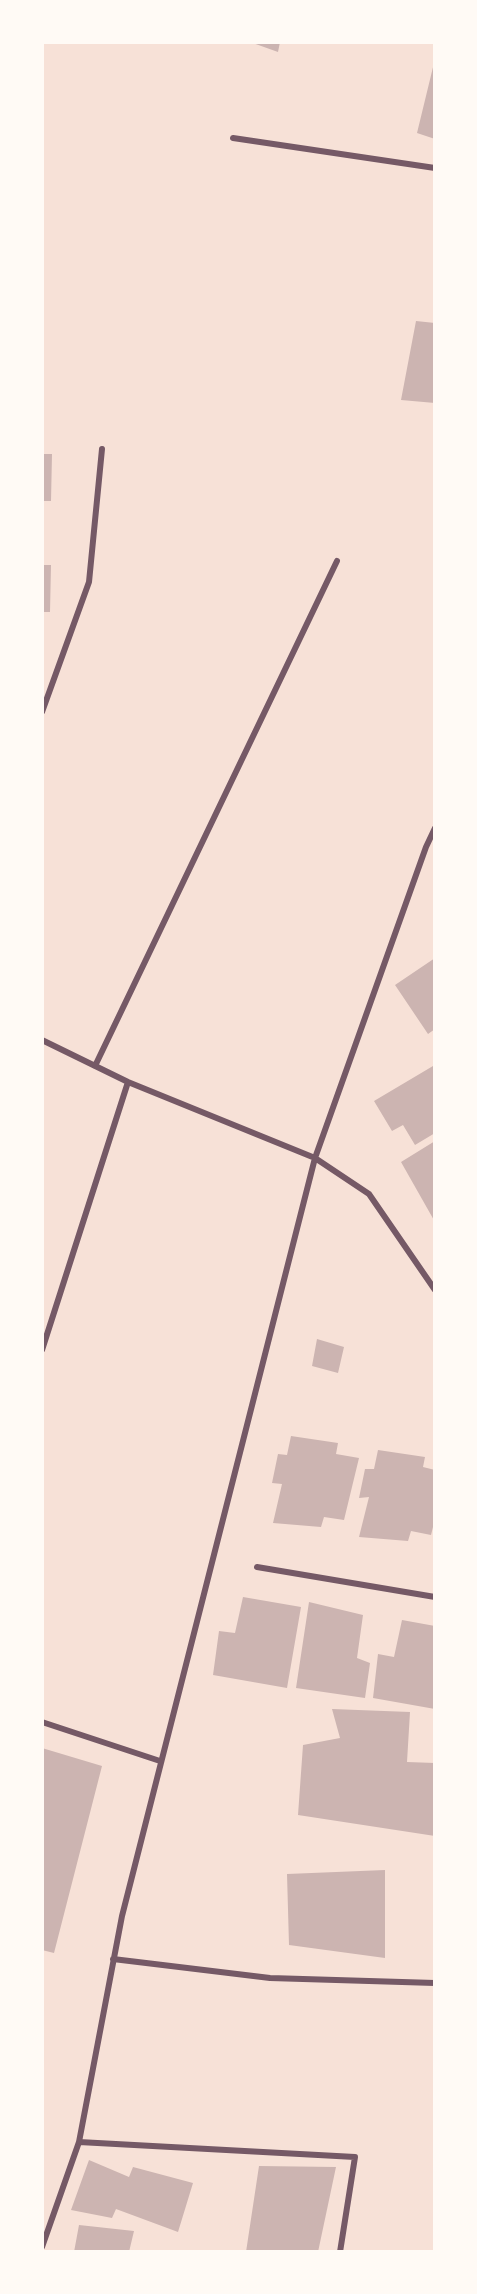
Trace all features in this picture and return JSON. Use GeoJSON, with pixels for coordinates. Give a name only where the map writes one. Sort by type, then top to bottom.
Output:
{"type":"FeatureCollection","features":[{"type":"Feature","properties":{"kind":"street"},"geometry":{"type":"LineString","coordinates":[[233,138],[435,168]]}},
{"type":"Feature","properties":{"kind":"street"},"geometry":{"type":"LineString","coordinates":[[42,712],[88,582],[102,449]]}},
{"type":"Feature","properties":{"kind":"street"},"geometry":{"type":"LineString","coordinates":[[95,1066],[337,561]]}},
{"type":"Feature","properties":{"kind":"street"},"geometry":{"type":"LineString","coordinates":[[42,2247],[79,2142],[122,1916],[315,1158],[426,846],[435,828]]}},
{"type":"Feature","properties":{"kind":"street"},"geometry":{"type":"LineString","coordinates":[[42,1040],[128,1082],[315,1158],[369,1194],[435,1290]]}},
{"type":"Feature","properties":{"kind":"street"},"geometry":{"type":"LineString","coordinates":[[42,1350],[128,1082]]}},
{"type":"Feature","properties":{"kind":"street"},"geometry":{"type":"LineString","coordinates":[[257,1567],[435,1597]]}},
{"type":"Feature","properties":{"kind":"street"},"geometry":{"type":"LineString","coordinates":[[42,1722],[160,1761]]}},
{"type":"Feature","properties":{"kind":"street"},"geometry":{"type":"LineString","coordinates":[[113,1959],[270,1978],[435,1983]]}},
{"type":"Feature","properties":{"kind":"street"},"geometry":{"type":"LineString","coordinates":[[79,2142],[355,2157],[340,2252]]}},
{"type":"Feature","properties":{"kind":"building"},"geometry":{"type":"Polygon","coordinates":[[[250,42],[280,42],[278,52],[250,42]]]}},
{"type":"Feature","properties":{"kind":"building"},"geometry":{"type":"Polygon","coordinates":[[[435,63],[435,139],[417,133],[435,63]]]}},
{"type":"Feature","properties":{"kind":"building"},"geometry":{"type":"Polygon","coordinates":[[[416,321],[435,323],[435,403],[401,400],[416,321]]]}},
{"type":"Feature","properties":{"kind":"building"},"geometry":{"type":"Polygon","coordinates":[[[42,454],[52,454],[51,501],[42,501],[42,454]]]}},
{"type":"Feature","properties":{"kind":"building"},"geometry":{"type":"Polygon","coordinates":[[[42,565],[51,565],[50,612],[42,612],[42,565]]]}},
{"type":"Feature","properties":{"kind":"building"},"geometry":{"type":"Polygon","coordinates":[[[435,958],[435,1029],[428,1034],[395,985],[435,958]]]}},
{"type":"Feature","properties":{"kind":"building"},"geometry":{"type":"Polygon","coordinates":[[[433,1066],[435,1070],[435,1133],[415,1145],[403,1125],[392,1131],[374,1101],[433,1066]]]}},
{"type":"Feature","properties":{"kind":"building"},"geometry":{"type":"Polygon","coordinates":[[[435,1141],[435,1222],[401,1162],[435,1141]]]}},
{"type":"Feature","properties":{"kind":"building"},"geometry":{"type":"Polygon","coordinates":[[[317,1339],[344,1347],[338,1373],[312,1366],[317,1339]]]}},
{"type":"Feature","properties":{"kind":"building"},"geometry":{"type":"Polygon","coordinates":[[[291,1436],[338,1443],[336,1454],[359,1458],[344,1520],[324,1517],[321,1527],[273,1523],[282,1484],[272,1483],[278,1454],[287,1455],[291,1436]]]}},
{"type":"Feature","properties":{"kind":"building"},"geometry":{"type":"Polygon","coordinates":[[[378,1450],[425,1457],[423,1467],[435,1470],[435,1519],[431,1535],[411,1531],[408,1541],[359,1537],[369,1497],[359,1498],[365,1469],[374,1469],[378,1450]]]}},
{"type":"Feature","properties":{"kind":"building"},"geometry":{"type":"Polygon","coordinates":[[[243,1597],[301,1607],[287,1688],[213,1675],[219,1631],[235,1633],[243,1597]]]}},
{"type":"Feature","properties":{"kind":"building"},"geometry":{"type":"Polygon","coordinates":[[[309,1602],[363,1615],[357,1658],[370,1663],[365,1698],[296,1688],[309,1602]]]}},
{"type":"Feature","properties":{"kind":"building"},"geometry":{"type":"Polygon","coordinates":[[[402,1620],[435,1626],[435,1709],[373,1698],[378,1654],[394,1657],[402,1620]]]}},
{"type":"Feature","properties":{"kind":"building"},"geometry":{"type":"Polygon","coordinates":[[[332,1709],[410,1712],[407,1762],[435,1763],[435,1836],[298,1815],[303,1745],[340,1738],[332,1709]]]}},
{"type":"Feature","properties":{"kind":"building"},"geometry":{"type":"Polygon","coordinates":[[[42,1748],[102,1766],[54,1953],[42,1950],[42,1748]]]}},
{"type":"Feature","properties":{"kind":"building"},"geometry":{"type":"Polygon","coordinates":[[[385,1870],[385,1958],[289,1945],[287,1874],[385,1870]]]}},
{"type":"Feature","properties":{"kind":"building"},"geometry":{"type":"Polygon","coordinates":[[[89,2160],[129,2177],[133,2167],[193,2183],[178,2232],[116,2209],[112,2218],[71,2210],[89,2160]]]}},
{"type":"Feature","properties":{"kind":"building"},"geometry":{"type":"Polygon","coordinates":[[[259,2166],[336,2167],[318,2252],[246,2252],[259,2166]]]}},
{"type":"Feature","properties":{"kind":"building"},"geometry":{"type":"Polygon","coordinates":[[[79,2225],[134,2231],[129,2252],[74,2252],[79,2225]]]}}]}
